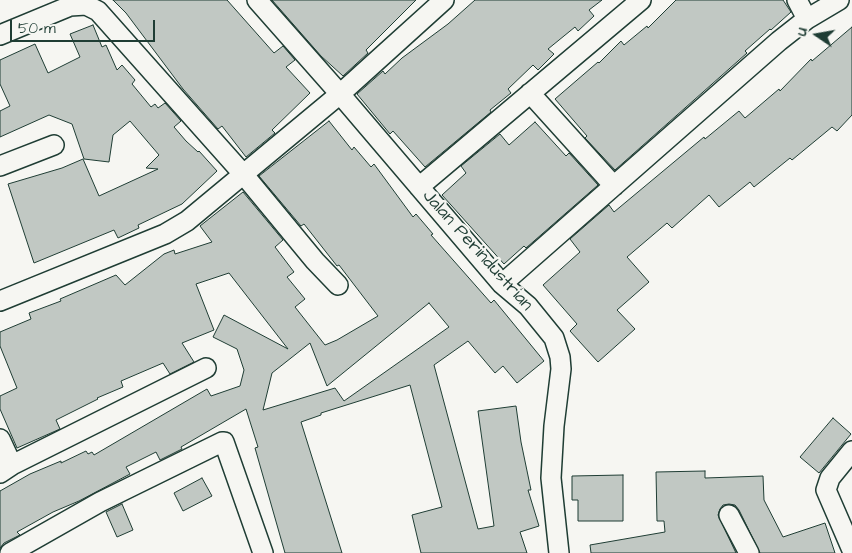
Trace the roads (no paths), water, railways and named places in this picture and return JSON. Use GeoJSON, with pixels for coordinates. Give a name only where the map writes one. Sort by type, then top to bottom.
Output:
{"type":"FeatureCollection","features":[{"type":"Feature","properties":{"kind":"street","name":"Jalan Perindustrian"},"geometry":{"type":"LineString","coordinates":[[257,0],[502,284],[528,306],[554,338],[560,357],[561,369],[554,426],[551,478],[559,553]]}},
{"type":"Feature","properties":{"kind":"street"},"geometry":{"type":"LineString","coordinates":[[0,301],[165,234],[187,221],[340,94],[444,0]]}},
{"type":"Feature","properties":{"kind":"street"},"geometry":{"type":"LineString","coordinates":[[419,187],[641,0]]}},
{"type":"Feature","properties":{"kind":"street"},"geometry":{"type":"LineString","coordinates":[[797,0],[807,20]]}},
{"type":"Feature","properties":{"kind":"street"},"geometry":{"type":"LineString","coordinates":[[502,284],[778,42],[807,20],[839,0]]}},
{"type":"Feature","properties":{"kind":"street"},"geometry":{"type":"LineString","coordinates":[[0,36],[70,6],[86,5],[98,11],[244,175],[315,261],[338,285]]}},
{"type":"Feature","properties":{"kind":"street"},"geometry":{"type":"LineString","coordinates":[[530,93],[614,186]]}},
{"type":"Feature","properties":{"kind":"street"},"geometry":{"type":"LineString","coordinates":[[0,166],[54,145]]}},
{"type":"Feature","properties":{"kind":"street"},"geometry":{"type":"LineString","coordinates":[[0,439],[6,469],[206,368]]}},
{"type":"Feature","properties":{"kind":"street"},"geometry":{"type":"LineString","coordinates":[[10,553],[100,502],[224,442],[263,553]]}},
{"type":"Feature","properties":{"kind":"street"},"geometry":{"type":"LineString","coordinates":[[852,451],[830,478],[826,490],[852,550]]}},
{"type":"Feature","properties":{"kind":"street"},"geometry":{"type":"LineString","coordinates":[[729,515],[749,553]]}}]}
